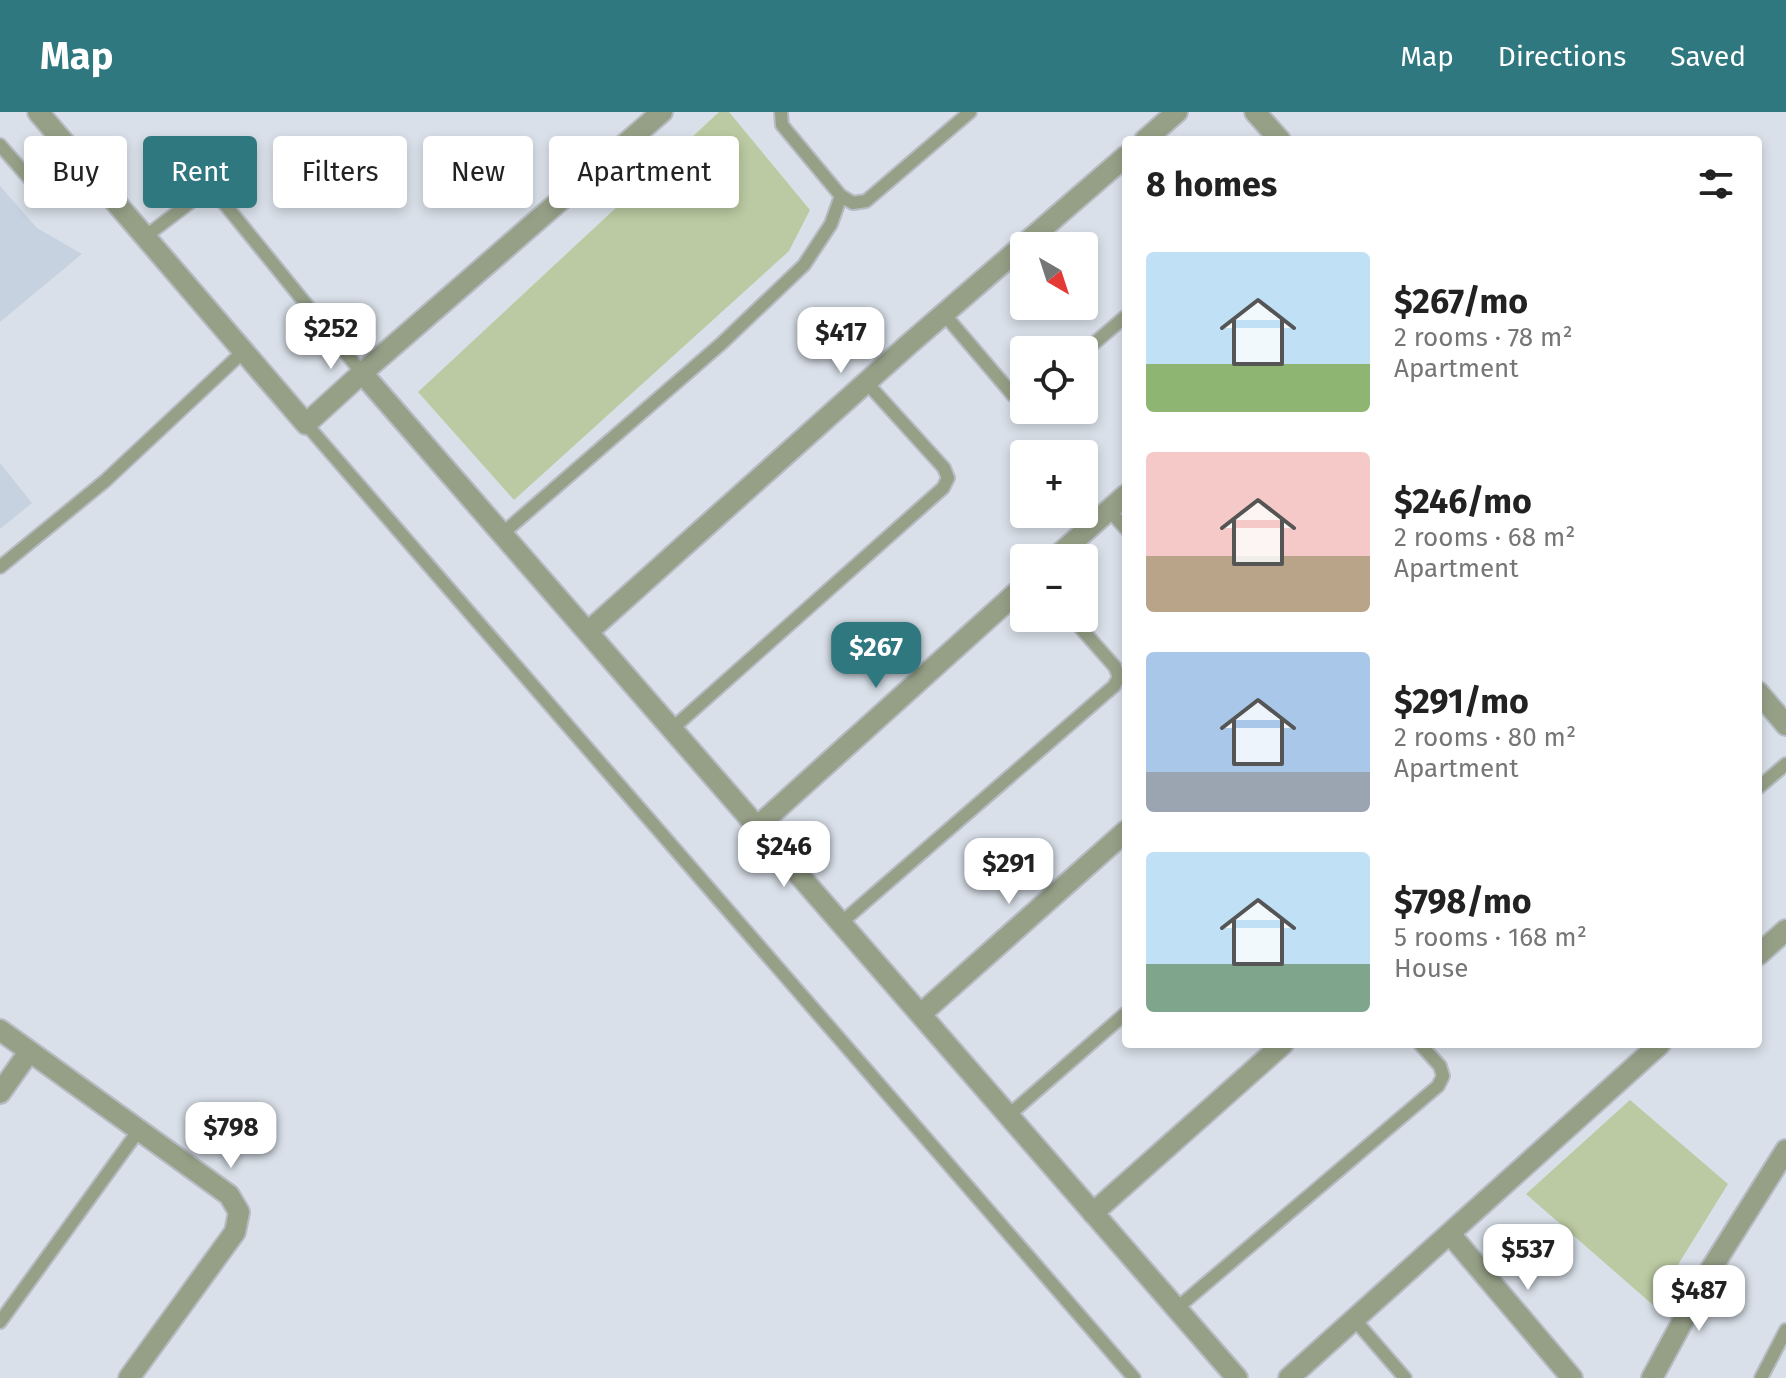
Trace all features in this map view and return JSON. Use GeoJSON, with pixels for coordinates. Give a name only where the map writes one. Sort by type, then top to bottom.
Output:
{"type":"FeatureCollection","features":[{"type":"Feature","properties":{"kind":"street"},"geometry":{"type":"LineString","coordinates":[[38,112],[59,136]]}},
{"type":"Feature","properties":{"kind":"street"},"geometry":{"type":"LineString","coordinates":[[122,208],[306,424],[662,112]]}},
{"type":"Feature","properties":{"kind":"street"},"geometry":{"type":"LineString","coordinates":[[1150,136],[1177,112]]}},
{"type":"Feature","properties":{"kind":"street"},"geometry":{"type":"LineString","coordinates":[[1255,112],[1276,136]]}},
{"type":"Feature","properties":{"kind":"street"},"geometry":{"type":"LineString","coordinates":[[589,631],[866,382],[1122,159]]}},
{"type":"Feature","properties":{"kind":"street"},"geometry":{"type":"LineString","coordinates":[[362,373],[1237,1378]]}},
{"type":"Feature","properties":{"kind":"street"},"geometry":{"type":"LineString","coordinates":[[1071,544],[1122,499]]}},
{"type":"Feature","properties":{"kind":"street"},"geometry":{"type":"LineString","coordinates":[[758,826],[1010,599]]}},
{"type":"Feature","properties":{"kind":"street"},"geometry":{"type":"LineString","coordinates":[[1762,697],[1786,725]]}},
{"type":"Feature","properties":{"kind":"street"},"geometry":{"type":"LineString","coordinates":[[922,1013],[1122,835]]}},
{"type":"Feature","properties":{"kind":"street"},"geometry":{"type":"LineString","coordinates":[[1762,951],[1786,930]]}},
{"type":"Feature","properties":{"kind":"street"},"geometry":{"type":"LineString","coordinates":[[0,1030],[229,1195],[239,1212],[235,1232],[129,1378]]}},
{"type":"Feature","properties":{"kind":"street"},"geometry":{"type":"LineString","coordinates":[[1093,1213],[1279,1048]]}},
{"type":"Feature","properties":{"kind":"street"},"geometry":{"type":"LineString","coordinates":[[1289,1378],[1656,1048]]}},
{"type":"Feature","properties":{"kind":"street"},"geometry":{"type":"LineString","coordinates":[[0,1093],[29,1052]]}},
{"type":"Feature","properties":{"kind":"street"},"geometry":{"type":"LineString","coordinates":[[1652,1378],[1711,1269],[1786,1150]]}},
{"type":"Feature","properties":{"kind":"street"},"geometry":{"type":"LineString","coordinates":[[1450,1234],[1572,1378]]}},
{"type":"Feature","properties":{"kind":"lane"},"geometry":{"type":"LineString","coordinates":[[781,112],[782,125],[841,196],[853,203],[866,201],[970,112]]}},
{"type":"Feature","properties":{"kind":"lane"},"geometry":{"type":"LineString","coordinates":[[0,145],[24,172]]}},
{"type":"Feature","properties":{"kind":"lane"},"geometry":{"type":"LineString","coordinates":[[146,236],[200,195],[210,192],[219,197],[362,373]]}},
{"type":"Feature","properties":{"kind":"lane"},"geometry":{"type":"LineString","coordinates":[[502,534],[722,343],[804,265],[831,224],[841,196]]}},
{"type":"Feature","properties":{"kind":"lane"},"geometry":{"type":"LineString","coordinates":[[944,314],[1010,391]]}},
{"type":"Feature","properties":{"kind":"lane"},"geometry":{"type":"LineString","coordinates":[[1098,340],[1122,319]]}},
{"type":"Feature","properties":{"kind":"lane"},"geometry":{"type":"LineString","coordinates":[[0,567],[105,481],[245,350]]}},
{"type":"Feature","properties":{"kind":"lane"},"geometry":{"type":"LineString","coordinates":[[673,728],[943,488],[948,478],[944,468],[866,382]]}},
{"type":"Feature","properties":{"kind":"lane"},"geometry":{"type":"LineString","coordinates":[[306,424],[1134,1378]]}},
{"type":"Feature","properties":{"kind":"lane"},"geometry":{"type":"LineString","coordinates":[[1109,510],[1122,525]]}},
{"type":"Feature","properties":{"kind":"lane"},"geometry":{"type":"LineString","coordinates":[[842,922],[1114,686],[1119,677],[1115,667],[1084,632]]}},
{"type":"Feature","properties":{"kind":"lane"},"geometry":{"type":"LineString","coordinates":[[1762,785],[1786,764]]}},
{"type":"Feature","properties":{"kind":"lane"},"geometry":{"type":"LineString","coordinates":[[1009,1115],[1122,1016]]}},
{"type":"Feature","properties":{"kind":"lane"},"geometry":{"type":"LineString","coordinates":[[1176,1309],[1438,1086],[1443,1076],[1440,1066],[1424,1048]]}},
{"type":"Feature","properties":{"kind":"lane"},"geometry":{"type":"LineString","coordinates":[[0,1322],[139,1130]]}},
{"type":"Feature","properties":{"kind":"lane"},"geometry":{"type":"LineString","coordinates":[[1354,1319],[1405,1378]]}},
{"type":"Feature","properties":{"kind":"lane"},"geometry":{"type":"LineString","coordinates":[[1761,1378],[1786,1330]]}},
{"type":"Feature","properties":{"kind":"shaded area"},"geometry":{"type":"Polygon","coordinates":[[[0,186],[37,228],[82,254],[0,322],[0,186]]]}},
{"type":"Feature","properties":{"kind":"shaded area"},"geometry":{"type":"Polygon","coordinates":[[[0,463],[32,503],[0,529],[0,463]]]}},
{"type":"Feature","properties":{"kind":"green space"},"geometry":{"type":"Polygon","coordinates":[[[719,112],[729,112],[810,210],[789,251],[514,500],[418,392],[616,208],[739,208],[739,136],[693,136],[719,112]]]}},
{"type":"Feature","properties":{"kind":"green space"},"geometry":{"type":"Polygon","coordinates":[[[1630,1100],[1728,1184],[1653,1305],[1526,1194],[1630,1100]]]}}]}
